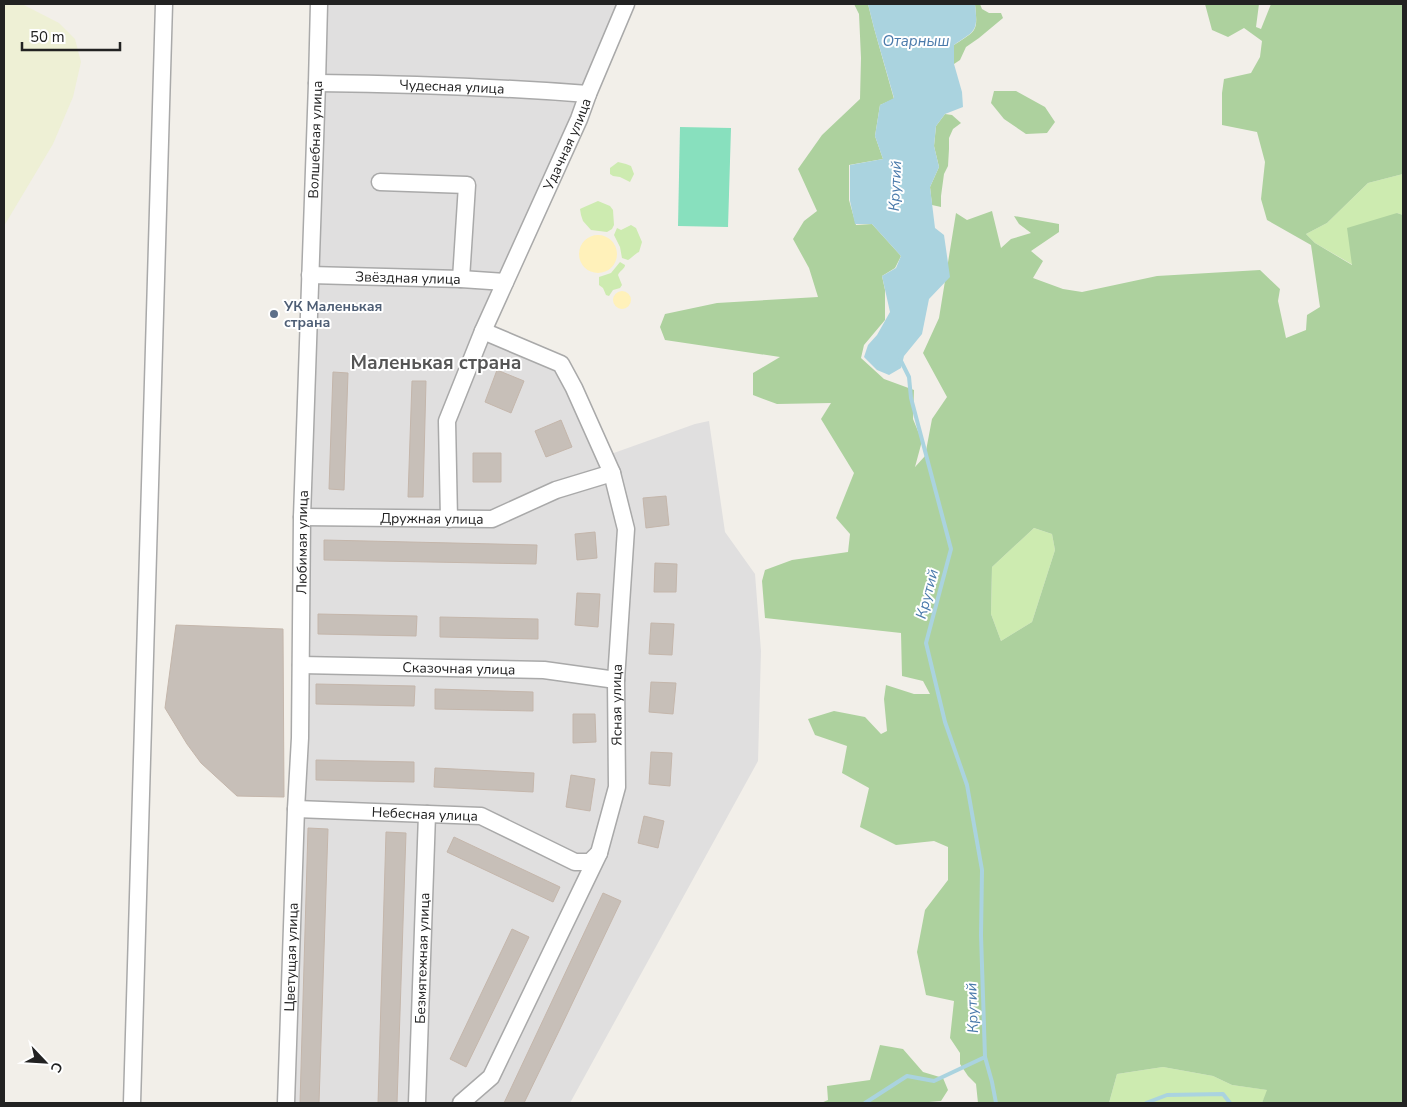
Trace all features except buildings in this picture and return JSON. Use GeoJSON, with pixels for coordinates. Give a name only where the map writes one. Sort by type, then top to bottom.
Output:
{"type":"FeatureCollection","features":[{"type":"Feature","properties":{"kind":"street"},"geometry":{"type":"LineString","coordinates":[[132,1103],[164,4]]}},
{"type":"Feature","properties":{"kind":"street","name":"Волшебная улица"},"geometry":{"type":"LineString","coordinates":[[310,275],[318,4]]}},
{"type":"Feature","properties":{"kind":"street","name":"Удачная улица"},"geometry":{"type":"LineString","coordinates":[[449,519],[447,421],[504,282],[579,119],[626,4]]}},
{"type":"Feature","properties":{"kind":"street","name":"Чудесная улица"},"geometry":{"type":"LineString","coordinates":[[317,83],[510,88],[588,94]]}},
{"type":"Feature","properties":{"kind":"street"},"geometry":{"type":"LineString","coordinates":[[380,182],[467,186],[461,279]]}},
{"type":"Feature","properties":{"kind":"street","name":"Звёздная улица"},"geometry":{"type":"LineString","coordinates":[[310,275],[504,282]]}},
{"type":"Feature","properties":{"kind":"street","name":"Любимая улица"},"geometry":{"type":"LineString","coordinates":[[296,809],[300,738],[302,517],[310,275]]}},
{"type":"Feature","properties":{"kind":"street","name":"Ясная улица"},"geometry":{"type":"LineString","coordinates":[[461,1103],[491,1077],[599,853],[617,787],[616,680],[626,529],[612,473],[574,388],[561,364],[483,331]]}},
{"type":"Feature","properties":{"kind":"street","name":"Дружная улица"},"geometry":{"type":"LineString","coordinates":[[302,517],[492,519],[556,490],[612,473]]}},
{"type":"Feature","properties":{"kind":"street","name":"Сказочная улица"},"geometry":{"type":"LineString","coordinates":[[301,665],[544,670],[616,680]]}},
{"type":"Feature","properties":{"kind":"street","name":"Небесная улица"},"geometry":{"type":"LineString","coordinates":[[296,809],[481,816],[575,862],[590,862],[599,853]]}},
{"type":"Feature","properties":{"kind":"street","name":"Цветущая улица"},"geometry":{"type":"LineString","coordinates":[[286,1103],[296,809]]}},
{"type":"Feature","properties":{"kind":"street","name":"Безмятежная улица"},"geometry":{"type":"LineString","coordinates":[[417,1103],[427,814]]}},
{"type":"Feature","properties":{"kind":"shaded area"},"geometry":{"type":"Polygon","coordinates":[[[318,4],[632,4],[486,342],[562,362],[611,454],[695,424],[709,421],[725,532],[755,574],[761,651],[758,761],[570,1103],[281,1103],[318,4]]]}},
{"type":"Feature","properties":{"kind":"green space"},"geometry":{"type":"Polygon","coordinates":[[[4,4],[22,4],[59,23],[75,39],[81,62],[73,97],[53,144],[4,226],[4,4]]]}},
{"type":"Feature","properties":{"kind":"green space"},"geometry":{"type":"Polygon","coordinates":[[[854,4],[868,4],[894,99],[880,105],[875,136],[883,159],[849,165],[849,200],[856,225],[872,224],[901,256],[895,268],[882,276],[885,290],[885,320],[864,345],[861,358],[884,379],[914,390],[913,419],[922,441],[915,467],[925,456],[932,419],[947,397],[923,353],[939,318],[956,213],[967,220],[992,211],[1001,248],[1011,239],[1031,233],[1019,224],[1014,216],[1059,224],[1059,232],[1031,251],[1043,261],[1033,278],[1063,289],[1082,292],[1157,276],[1260,270],[1280,289],[1278,301],[1286,338],[1306,330],[1307,315],[1320,307],[1311,245],[1267,220],[1261,199],[1265,162],[1257,132],[1222,125],[1224,79],[1251,73],[1260,57],[1262,41],[1244,28],[1228,37],[1212,30],[1205,4],[1259,4],[1256,27],[1261,29],[1271,4],[1403,4],[1403,174],[1368,183],[1327,223],[1306,234],[1315,243],[1352,265],[1347,228],[1397,213],[1403,215],[1403,1103],[1262,1103],[1267,1090],[1232,1085],[1213,1076],[1163,1067],[1117,1074],[1109,1103],[978,1103],[976,1084],[960,1064],[960,1053],[950,1038],[954,1001],[926,995],[917,952],[925,910],[948,880],[948,847],[934,841],[896,845],[860,827],[869,788],[842,773],[847,746],[815,735],[808,719],[834,711],[865,717],[881,734],[887,731],[884,699],[886,685],[914,694],[930,694],[923,681],[902,676],[901,633],[765,618],[762,581],[765,570],[792,560],[848,552],[850,534],[836,518],[854,473],[821,419],[831,403],[777,404],[753,395],[753,373],[780,357],[665,340],[660,327],[665,314],[717,303],[818,297],[809,268],[793,239],[804,221],[817,211],[798,169],[822,135],[860,99],[859,14],[854,4]],[[1034,528],[992,567],[991,614],[1001,641],[1032,622],[1055,550],[1052,534],[1034,528]]]}},
{"type":"Feature","properties":{"kind":"green space"},"geometry":{"type":"Polygon","coordinates":[[[975,4],[980,4],[982,9],[989,13],[1001,13],[1003,18],[966,47],[960,60],[954,64],[954,45],[972,33],[976,25],[975,4]]]}},
{"type":"Feature","properties":{"kind":"green space"},"geometry":{"type":"Polygon","coordinates":[[[994,91],[1016,91],[1045,107],[1055,122],[1047,133],[1026,134],[1004,119],[991,103],[994,91]]]}},
{"type":"Feature","properties":{"kind":"green space"},"geometry":{"type":"Polygon","coordinates":[[[945,114],[952,115],[961,123],[953,129],[949,138],[948,166],[944,174],[941,207],[932,205],[930,187],[939,167],[934,146],[936,126],[945,114]]]}},
{"type":"Feature","properties":{"kind":"green space"},"geometry":{"type":"Polygon","coordinates":[[[680,127],[731,128],[728,227],[678,226],[680,127]]]}},
{"type":"Feature","properties":{"kind":"green space"},"geometry":{"type":"Polygon","coordinates":[[[618,162],[631,166],[634,174],[630,182],[610,174],[610,168],[618,162]]]}},
{"type":"Feature","properties":{"kind":"green space"},"geometry":{"type":"Polygon","coordinates":[[[1403,174],[1403,215],[1397,213],[1353,265],[1315,243],[1306,234],[1327,223],[1368,183],[1403,174]]]}},
{"type":"Feature","properties":{"kind":"green space"},"geometry":{"type":"Polygon","coordinates":[[[598,201],[610,206],[613,210],[614,225],[607,232],[591,230],[583,221],[581,215],[580,209],[598,201]]]}},
{"type":"Feature","properties":{"kind":"green space"},"geometry":{"type":"Polygon","coordinates":[[[631,225],[636,228],[642,242],[639,252],[628,260],[622,258],[620,247],[614,235],[617,228],[621,230],[631,225]]]}},
{"type":"Feature","properties":{"kind":"green space"},"geometry":{"type":"Polygon","coordinates":[[[620,262],[625,265],[618,275],[622,285],[620,288],[613,290],[609,296],[606,295],[603,288],[599,285],[599,277],[611,273],[620,262]]]}},
{"type":"Feature","properties":{"kind":"green space"},"geometry":{"type":"Polygon","coordinates":[[[1034,528],[1052,534],[1055,550],[1032,622],[1001,641],[991,614],[992,567],[1034,528]]]}},
{"type":"Feature","properties":{"kind":"green space"},"geometry":{"type":"Polygon","coordinates":[[[880,1045],[903,1049],[923,1072],[943,1078],[948,1090],[941,1101],[917,1103],[821,1103],[828,1100],[827,1086],[870,1080],[880,1045]]]}},
{"type":"Feature","properties":{"kind":"green space"},"geometry":{"type":"Polygon","coordinates":[[[1163,1067],[1213,1076],[1232,1085],[1268,1090],[1262,1103],[1109,1103],[1117,1074],[1163,1067]]]}},
{"type":"Feature","properties":{"kind":"sand"},"geometry":{"type":"Polygon","coordinates":[[[598,235],[612,240],[617,254],[612,268],[598,273],[584,268],[579,254],[584,240],[598,235]]]}},
{"type":"Feature","properties":{"kind":"sand"},"geometry":{"type":"Polygon","coordinates":[[[622,291],[628,294],[631,300],[628,306],[622,309],[616,306],[613,300],[616,294],[622,291]]]}},
{"type":"Feature","properties":{"kind":"water","name":"Отарныш"},"geometry":{"type":"Polygon","coordinates":[[[868,4],[975,4],[976,13],[974,29],[954,45],[954,64],[962,92],[963,107],[945,114],[936,126],[934,146],[939,167],[930,187],[935,228],[944,235],[950,277],[929,299],[922,334],[904,356],[901,368],[889,375],[877,370],[864,357],[868,345],[877,335],[890,312],[882,276],[896,268],[901,256],[872,224],[855,224],[850,201],[850,165],[883,159],[875,136],[880,105],[894,98],[868,4]]]}},
{"type":"Feature","properties":{"kind":"waterway","name":"Крутий"},"geometry":{"type":"LineString","coordinates":[[865,1103],[907,1076],[934,1081],[985,1057],[981,935],[982,870],[967,785],[945,722],[926,643],[951,549],[911,398],[909,377],[900,359]]}},
{"type":"Feature","properties":{"kind":"waterway"},"geometry":{"type":"LineString","coordinates":[[985,1057],[996,1103]]}},
{"type":"Feature","properties":{"kind":"waterway"},"geometry":{"type":"LineString","coordinates":[[1146,1103],[1167,1095],[1223,1094],[1230,1103]]}},
{"type":"Feature","properties":{"kind":"place","name":"УК Маленькая страна"},"geometry":{"type":"Point","coordinates":[274,314]}},
{"type":"Feature","properties":{"kind":"district","name":"Маленькая страна"},"geometry":{"type":"Point","coordinates":[436,363]}}]}
